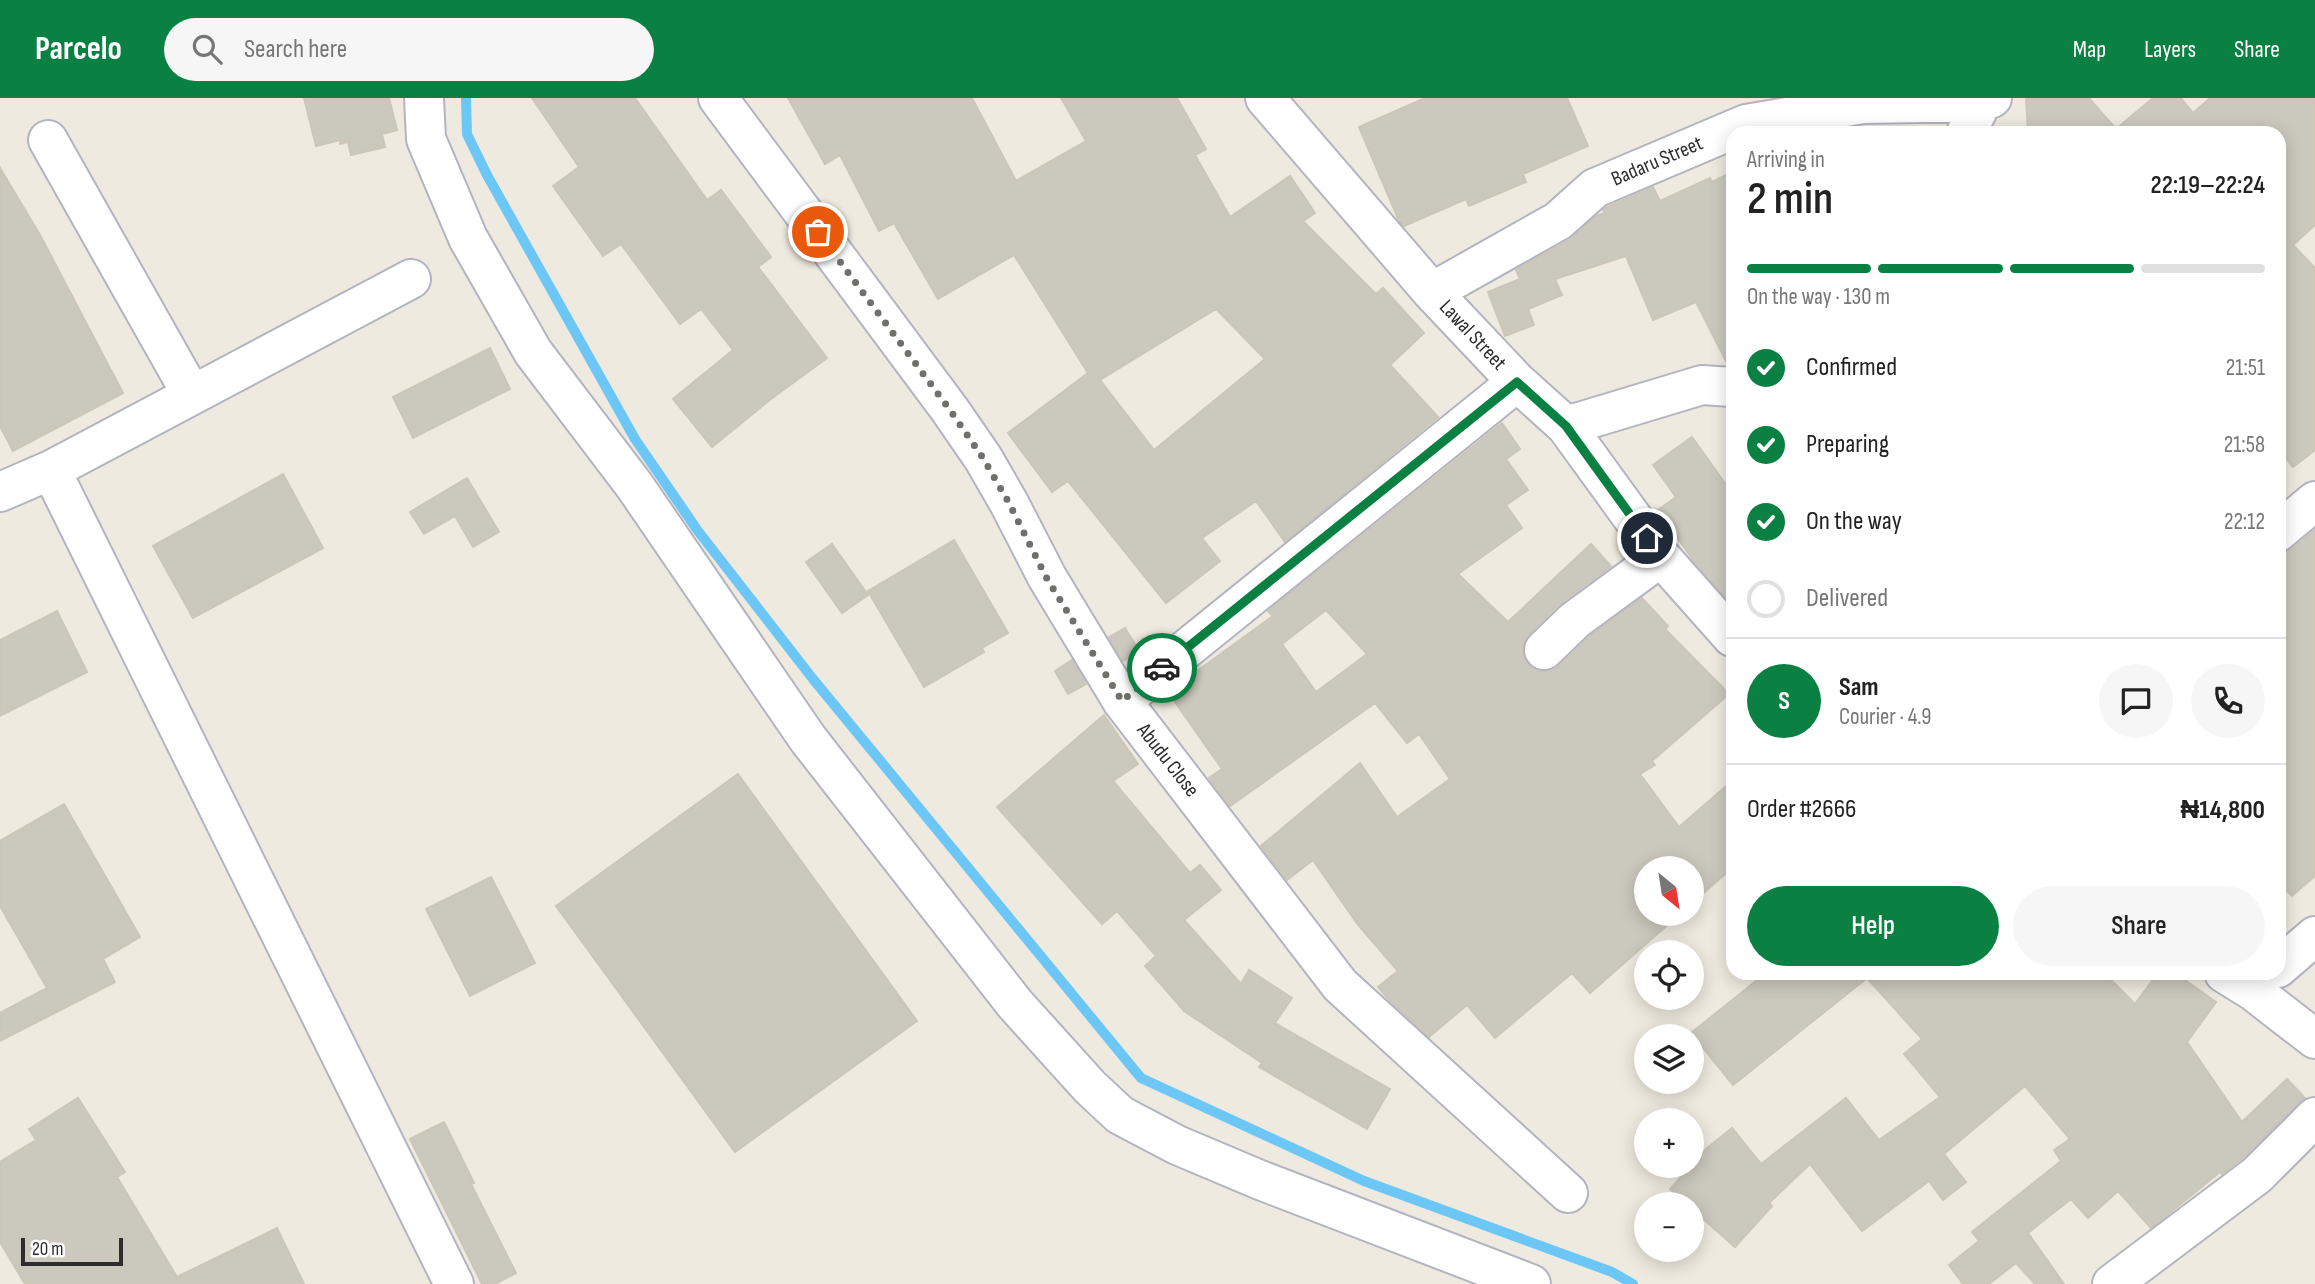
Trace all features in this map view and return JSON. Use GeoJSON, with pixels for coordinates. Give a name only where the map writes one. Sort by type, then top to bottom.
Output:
{"type":"FeatureCollection","features":[{"type":"Feature","properties":{"kind":"street"},"geometry":{"type":"LineString","coordinates":[[424,98],[426,139],[468,238],[533,352],[634,485],[808,739],[1015,1004],[1090,1087],[1120,1115],[1177,1145],[1531,1284]]}},
{"type":"Feature","properties":{"kind":"street","name":"Abudu Close"},"geometry":{"type":"LineString","coordinates":[[718,98],[983,458],[1046,577],[1122,701],[1340,985],[1568,1193]]}},
{"type":"Feature","properties":{"kind":"street","name":"Lawal Street"},"geometry":{"type":"LineString","coordinates":[[1265,98],[1432,292],[1517,382],[1566,426],[1661,556],[1726,630]]}},
{"type":"Feature","properties":{"kind":"street","name":"Badaru Street"},"geometry":{"type":"LineString","coordinates":[[1741,126],[1863,104],[1980,111]]}},
{"type":"Feature","properties":{"kind":"street","name":"Badaru Street"},"geometry":{"type":"LineString","coordinates":[[1432,292],[1558,222],[1595,188],[1726,132]]}},
{"type":"Feature","properties":{"kind":"street"},"geometry":{"type":"LineString","coordinates":[[48,139],[192,395]]}},
{"type":"Feature","properties":{"kind":"street"},"geometry":{"type":"LineString","coordinates":[[0,492],[51,470],[411,279]]}},
{"type":"Feature","properties":{"kind":"street"},"geometry":{"type":"LineString","coordinates":[[1122,701],[1517,382]]}},
{"type":"Feature","properties":{"kind":"street"},"geometry":{"type":"LineString","coordinates":[[1566,426],[1702,385],[1726,387]]}},
{"type":"Feature","properties":{"kind":"street"},"geometry":{"type":"LineString","coordinates":[[51,470],[454,1284]]}},
{"type":"Feature","properties":{"kind":"street"},"geometry":{"type":"LineString","coordinates":[[2286,525],[2315,501]]}},
{"type":"Feature","properties":{"kind":"street"},"geometry":{"type":"LineString","coordinates":[[1544,650],[1575,621],[1661,556]]}},
{"type":"Feature","properties":{"kind":"street"},"geometry":{"type":"LineString","coordinates":[[2286,956],[2315,936]]}},
{"type":"Feature","properties":{"kind":"street"},"geometry":{"type":"LineString","coordinates":[[2261,980],[2315,1038]]}},
{"type":"Feature","properties":{"kind":"street"},"geometry":{"type":"LineString","coordinates":[[2112,1284],[2257,1175],[2315,1118]]}},
{"type":"Feature","properties":{"kind":"building"},"geometry":{"type":"Polygon","coordinates":[[[304,98],[389,98],[397,130],[382,134],[385,147],[351,155],[348,142],[340,144],[340,140],[316,146],[304,98]]]}},
{"type":"Feature","properties":{"kind":"building"},"geometry":{"type":"Polygon","coordinates":[[[532,98],[635,98],[707,200],[721,190],[771,257],[758,267],[827,358],[712,447],[673,399],[733,350],[701,309],[680,324],[621,244],[603,256],[553,186],[579,167],[532,98]]]}},
{"type":"Feature","properties":{"kind":"building"},"geometry":{"type":"Polygon","coordinates":[[[788,98],[972,98],[1016,181],[1086,141],[1061,98],[1177,98],[1206,149],[1195,155],[1230,217],[1290,176],[1315,213],[1303,221],[1376,294],[1383,288],[1424,333],[1390,365],[1438,417],[1285,542],[1256,501],[1202,538],[1220,561],[1166,603],[1068,481],[1052,492],[1008,433],[1088,373],[1014,255],[938,299],[894,223],[879,231],[840,155],[825,164],[788,98]],[[1216,309],[1100,380],[1154,450],[1265,359],[1216,309]]]}},
{"type":"Feature","properties":{"kind":"building"},"geometry":{"type":"Polygon","coordinates":[[[1425,98],[1567,98],[1588,146],[1523,174],[1526,182],[1469,206],[1466,199],[1404,226],[1399,221],[1359,127],[1425,98]]]}},
{"type":"Feature","properties":{"kind":"building"},"geometry":{"type":"Polygon","coordinates":[[[2026,98],[2089,98],[2113,126],[2028,126],[2026,98]]]}},
{"type":"Feature","properties":{"kind":"building"},"geometry":{"type":"Polygon","coordinates":[[[2153,98],[2181,98],[2193,113],[2210,98],[2315,98],[2315,225],[2293,245],[2315,268],[2315,450],[2293,467],[2286,459],[2286,126],[2120,126],[2153,98]]]}},
{"type":"Feature","properties":{"kind":"building"},"geometry":{"type":"Polygon","coordinates":[[[0,168],[40,235],[123,393],[13,451],[0,426],[0,168]]]}},
{"type":"Feature","properties":{"kind":"building"},"geometry":{"type":"Polygon","coordinates":[[[1726,175],[1726,361],[1696,302],[1653,320],[1626,256],[1555,279],[1562,295],[1528,309],[1534,325],[1505,336],[1488,292],[1520,279],[1516,270],[1569,240],[1596,216],[1605,213],[1603,210],[1607,207],[1653,187],[1660,201],[1710,178],[1712,182],[1726,175]]]}},
{"type":"Feature","properties":{"kind":"building"},"geometry":{"type":"Polygon","coordinates":[[[490,348],[510,389],[413,438],[393,397],[490,348]]]}},
{"type":"Feature","properties":{"kind":"building"},"geometry":{"type":"Polygon","coordinates":[[[1502,423],[1520,449],[1506,459],[1528,490],[1506,505],[1522,528],[1458,574],[1508,622],[1591,544],[1611,566],[1562,602],[1528,635],[1523,645],[1523,656],[1529,666],[1539,671],[1550,671],[1559,666],[1589,637],[1642,598],[1668,626],[1665,629],[1726,691],[1726,697],[1652,761],[1655,765],[1640,774],[1679,827],[1726,786],[1726,873],[1704,892],[1704,856],[1634,856],[1634,926],[1666,926],[1650,940],[1634,940],[1634,954],[1590,993],[1572,973],[1495,1038],[1467,1005],[1429,1037],[1378,987],[1398,971],[1358,925],[1313,860],[1287,880],[1261,846],[1360,763],[1397,817],[1450,779],[1419,734],[1407,743],[1375,703],[1230,806],[1209,778],[1222,769],[1168,692],[1273,616],[1268,611],[1502,423]],[[1326,610],[1282,644],[1316,692],[1367,654],[1326,610]]]}},
{"type":"Feature","properties":{"kind":"building"},"geometry":{"type":"Polygon","coordinates":[[[1692,437],[1726,485],[1726,598],[1693,560],[1658,510],[1676,497],[1653,465],[1692,437]]]}},
{"type":"Feature","properties":{"kind":"building"},"geometry":{"type":"Polygon","coordinates":[[[283,474],[323,548],[193,618],[153,546],[283,474]]]}},
{"type":"Feature","properties":{"kind":"building"},"geometry":{"type":"Polygon","coordinates":[[[467,478],[499,532],[473,547],[455,516],[424,534],[410,512],[467,478]]]}},
{"type":"Feature","properties":{"kind":"building"},"geometry":{"type":"Polygon","coordinates":[[[2315,530],[2315,876],[2292,896],[2286,890],[2286,551],[2315,530]]]}},
{"type":"Feature","properties":{"kind":"building"},"geometry":{"type":"Polygon","coordinates":[[[954,540],[1008,633],[982,648],[984,652],[924,687],[868,591],[954,540]]]}},
{"type":"Feature","properties":{"kind":"building"},"geometry":{"type":"Polygon","coordinates":[[[832,544],[868,595],[842,613],[806,562],[832,544]]]}},
{"type":"Feature","properties":{"kind":"building"},"geometry":{"type":"Polygon","coordinates":[[[57,611],[87,672],[0,716],[0,640],[57,611]]]}},
{"type":"Feature","properties":{"kind":"building"},"geometry":{"type":"Polygon","coordinates":[[[1125,628],[1139,651],[1123,661],[1109,637],[1125,628]]]}},
{"type":"Feature","properties":{"kind":"building"},"geometry":{"type":"Polygon","coordinates":[[[1072,660],[1086,684],[1068,694],[1055,671],[1072,660]]]}},
{"type":"Feature","properties":{"kind":"building"},"geometry":{"type":"Polygon","coordinates":[[[1104,715],[1138,764],[1113,781],[1190,873],[1200,865],[1221,890],[1184,920],[1241,984],[1249,970],[1292,998],[1275,1023],[1390,1089],[1367,1129],[1259,1067],[1262,1063],[1184,1011],[1145,966],[1156,956],[1117,911],[1102,924],[997,807],[1104,715]]]}},
{"type":"Feature","properties":{"kind":"building"},"geometry":{"type":"Polygon","coordinates":[[[738,774],[917,1021],[735,1152],[556,906],[738,774]]]}},
{"type":"Feature","properties":{"kind":"building"},"geometry":{"type":"Polygon","coordinates":[[[64,804],[140,937],[103,959],[115,982],[0,1041],[0,1013],[47,988],[0,906],[0,841],[64,804]]]}},
{"type":"Feature","properties":{"kind":"building"},"geometry":{"type":"Polygon","coordinates":[[[491,877],[535,963],[470,996],[426,909],[491,877]]]}},
{"type":"Feature","properties":{"kind":"building"},"geometry":{"type":"Polygon","coordinates":[[[1757,980],[1864,980],[1733,1085],[1704,1049],[1702,1024],[1757,980]]]}},
{"type":"Feature","properties":{"kind":"building"},"geometry":{"type":"Polygon","coordinates":[[[1869,980],[2111,980],[2135,1004],[2153,980],[2185,980],[2216,1002],[2187,1042],[2242,1122],[2287,1079],[2305,1098],[2243,1158],[2222,1174],[2220,1172],[2151,1228],[2118,1191],[2088,1218],[2071,1199],[2028,1233],[2064,1284],[2035,1284],[2016,1263],[1989,1284],[1963,1284],[1949,1265],[1979,1241],[1972,1232],[2061,1161],[2054,1150],[2070,1139],[2025,1086],[1944,1154],[1966,1182],[1943,1200],[1929,1181],[1862,1231],[1810,1164],[1769,1203],[1772,1206],[1735,1247],[1704,1220],[1704,1192],[1673,1192],[1670,1189],[1680,1178],[1704,1178],[1704,1151],[1732,1128],[1761,1164],[1846,1098],[1879,1140],[1940,1097],[1904,1054],[1922,1039],[1869,980]]]}},
{"type":"Feature","properties":{"kind":"building"},"geometry":{"type":"Polygon","coordinates":[[[78,1098],[125,1172],[117,1177],[177,1277],[277,1228],[304,1284],[25,1284],[0,1242],[0,1162],[36,1140],[29,1129],[78,1098]]]}},
{"type":"Feature","properties":{"kind":"building"},"geometry":{"type":"Polygon","coordinates":[[[444,1122],[474,1183],[471,1184],[516,1273],[495,1284],[482,1284],[410,1139],[444,1122]]]}},
{"type":"Feature","properties":{"kind":"waterway"},"geometry":{"type":"LineString","coordinates":[[466,98],[467,134],[487,175],[635,439],[698,531],[813,679],[1141,1078],[1364,1181],[1612,1272],[1633,1284]]}},
{"type":"Feature","properties":{"kind":"way so far"},"geometry":{"type":"LineString","coordinates":[[818,232],[983,458],[1046,577],[1122,701],[1162,668]]}},
{"type":"Feature","properties":{"kind":"route"},"geometry":{"type":"LineString","coordinates":[[1162,668],[1517,382],[1566,426],[1647,538]]}}]}
